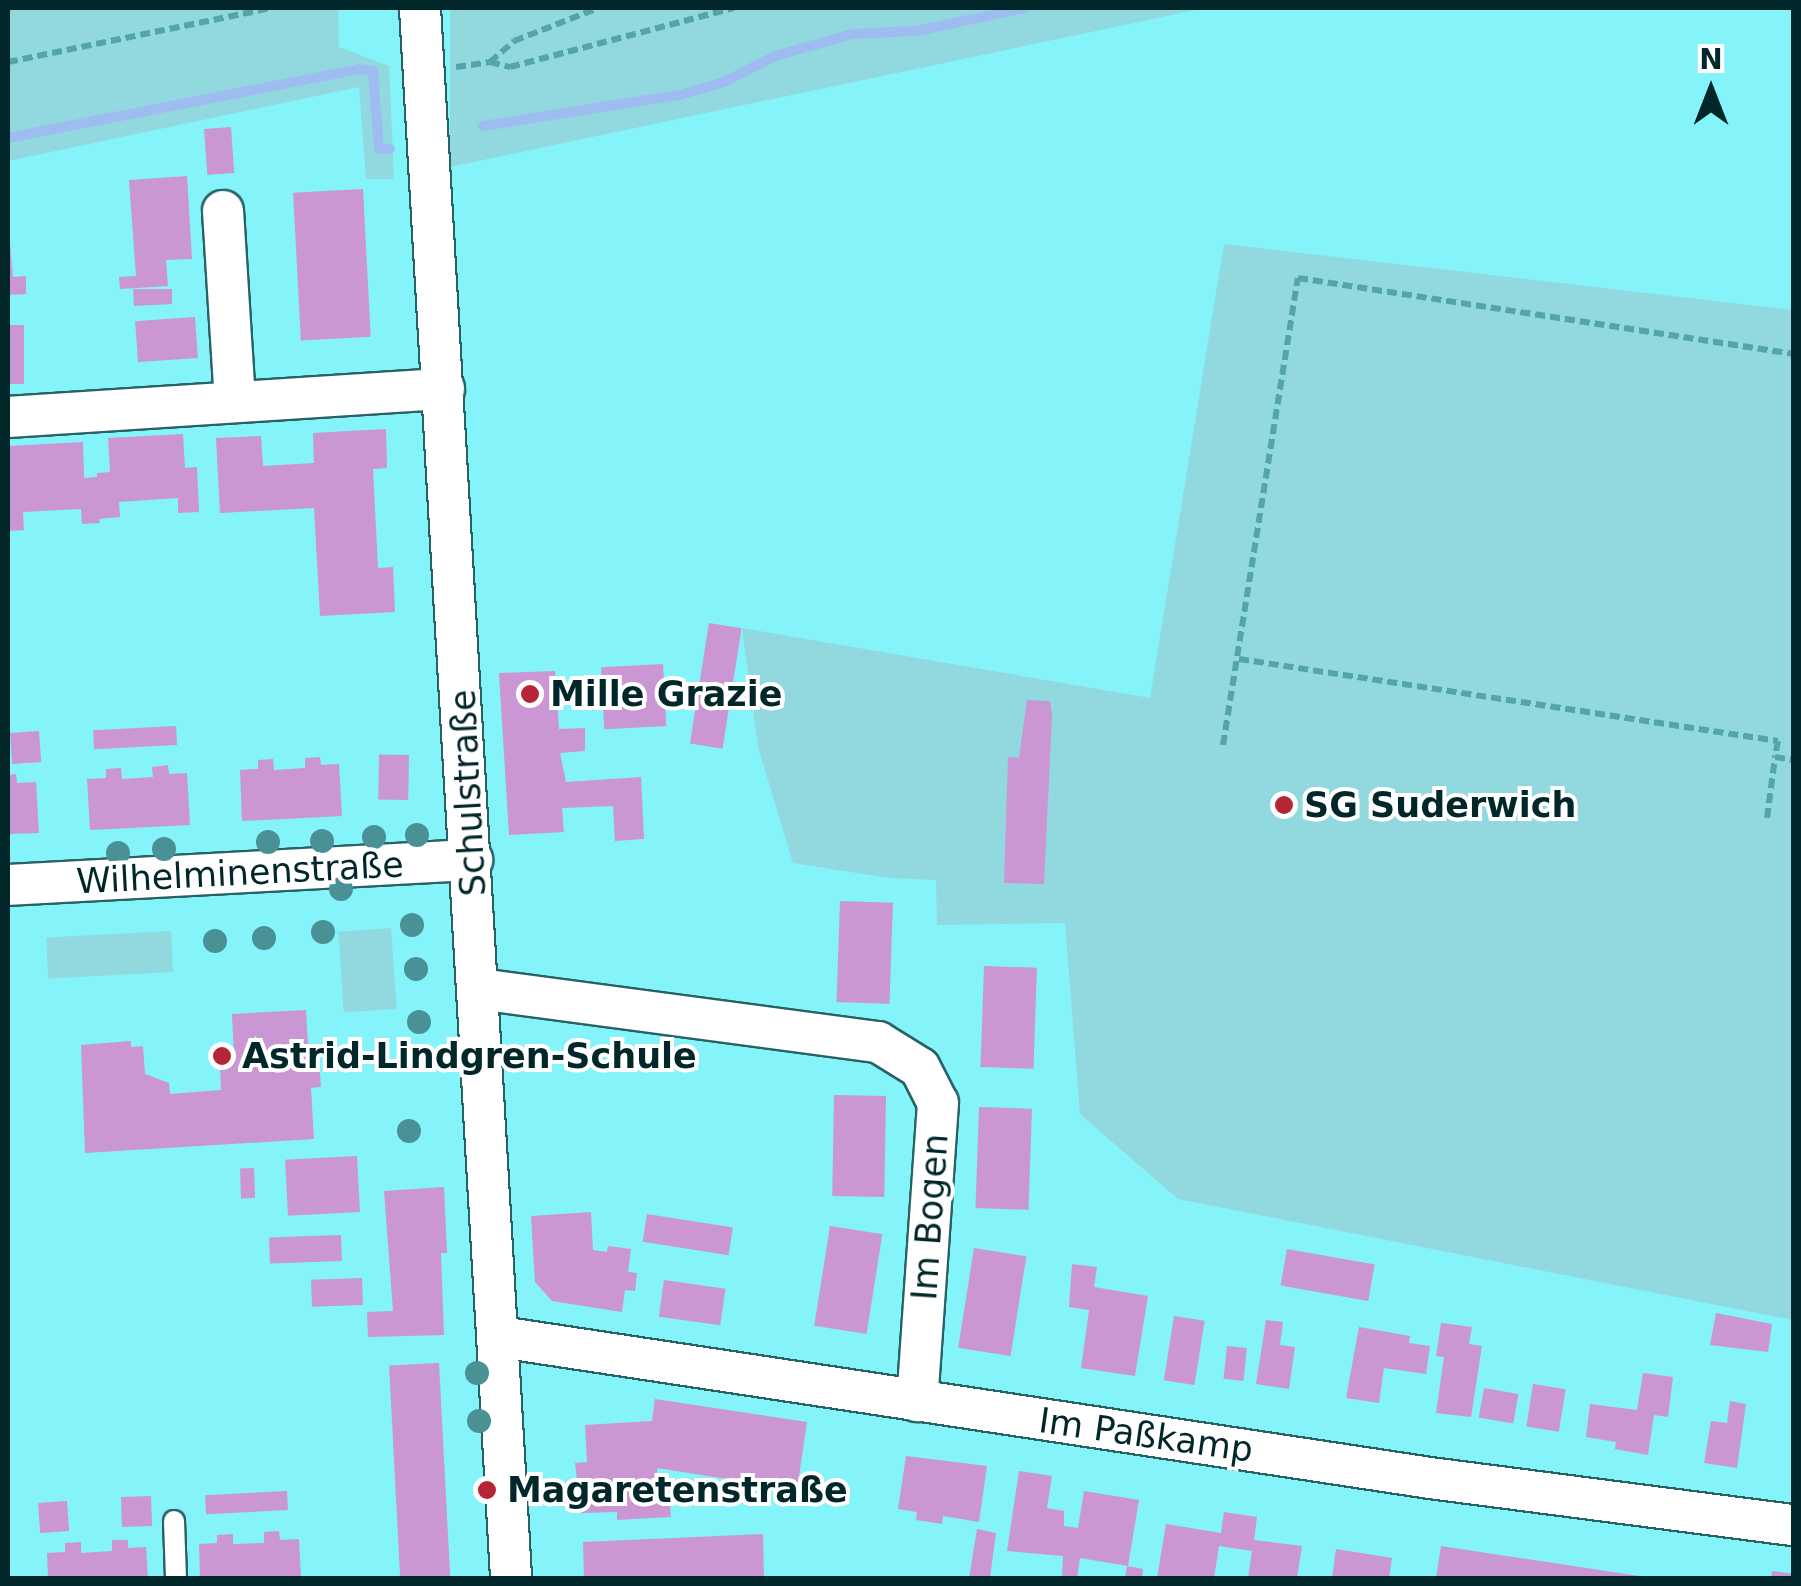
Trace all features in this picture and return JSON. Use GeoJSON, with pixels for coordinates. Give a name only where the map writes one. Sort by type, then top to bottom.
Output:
{"type":"FeatureCollection","features":[{"type":"Feature","properties":{"kind":"street","name":"Schulstraße"},"geometry":{"type":"LineString","coordinates":[[420,8],[480,988],[511,1578]]}},
{"type":"Feature","properties":{"kind":"street"},"geometry":{"type":"LineString","coordinates":[[223,211],[235,402]]}},
{"type":"Feature","properties":{"kind":"street"},"geometry":{"type":"LineString","coordinates":[[8,417],[444,389]]}},
{"type":"Feature","properties":{"kind":"street","name":"Wilhelminenstraße"},"geometry":{"type":"LineString","coordinates":[[8,885],[472,860]]}},
{"type":"Feature","properties":{"kind":"street","name":"Im Bogen"},"geometry":{"type":"LineString","coordinates":[[480,988],[878,1042],[920,1068],[938,1103],[917,1402]]}},
{"type":"Feature","properties":{"kind":"street","name":"Im Paßkamp"},"geometry":{"type":"LineString","coordinates":[[500,1336],[1430,1478],[1794,1525]]}},
{"type":"Feature","properties":{"kind":"lane"},"geometry":{"type":"LineString","coordinates":[[174,1521],[176,1578]]}},
{"type":"Feature","properties":{"kind":"path"},"geometry":{"type":"LineString","coordinates":[[8,62],[272,8]]}},
{"type":"Feature","properties":{"kind":"path"},"geometry":{"type":"LineString","coordinates":[[490,62],[514,41],[598,8]]}},
{"type":"Feature","properties":{"kind":"path"},"geometry":{"type":"LineString","coordinates":[[425,69],[490,62],[510,67],[734,8]]}},
{"type":"Feature","properties":{"kind":"path"},"geometry":{"type":"LineString","coordinates":[[1223,744],[1298,278],[1794,354]]}},
{"type":"Feature","properties":{"kind":"path"},"geometry":{"type":"LineString","coordinates":[[1239,659],[1778,740],[1767,818]]}},
{"type":"Feature","properties":{"kind":"path"},"geometry":{"type":"LineString","coordinates":[[1775,757],[1794,760]]}},
{"type":"Feature","properties":{"kind":"shaded area"},"geometry":{"type":"Polygon","coordinates":[[[8,8],[338,8],[339,47],[389,66],[394,179],[366,179],[359,87],[8,161],[8,8]]]}},
{"type":"Feature","properties":{"kind":"shaded area"},"geometry":{"type":"Polygon","coordinates":[[[450,8],[1205,8],[450,167],[450,8]]]}},
{"type":"Feature","properties":{"kind":"shaded area","name":"SG Suderwich"},"geometry":{"type":"Polygon","coordinates":[[[1224,244],[1793,310],[1793,1320],[1178,1199],[1080,1114],[1065,923],[937,925],[936,880],[889,878],[793,863],[758,747],[742,628],[1150,698],[1224,244]]]}},
{"type":"Feature","properties":{"kind":"shaded area"},"geometry":{"type":"Polygon","coordinates":[[[391,928],[397,1009],[344,1012],[338,932],[391,928]]]}},
{"type":"Feature","properties":{"kind":"shaded area"},"geometry":{"type":"Polygon","coordinates":[[[171,931],[173,972],[48,978],[46,938],[171,931]]]}},
{"type":"Feature","properties":{"kind":"building"},"geometry":{"type":"Polygon","coordinates":[[[231,127],[234,173],[207,175],[204,129],[231,127]]]}},
{"type":"Feature","properties":{"kind":"building"},"geometry":{"type":"Polygon","coordinates":[[[187,176],[192,259],[166,260],[168,286],[120,289],[119,277],[136,276],[129,180],[187,176]]]}},
{"type":"Feature","properties":{"kind":"building"},"geometry":{"type":"Polygon","coordinates":[[[363,189],[371,337],[301,340],[293,193],[363,189]]]}},
{"type":"Feature","properties":{"kind":"building"},"geometry":{"type":"Polygon","coordinates":[[[8,219],[13,277],[26,276],[26,294],[8,295],[8,219]]]}},
{"type":"Feature","properties":{"kind":"building"},"geometry":{"type":"Polygon","coordinates":[[[133,289],[172,289],[172,304],[134,306],[133,289]]]}},
{"type":"Feature","properties":{"kind":"building"},"geometry":{"type":"Polygon","coordinates":[[[195,317],[198,358],[138,362],[135,321],[195,317]]]}},
{"type":"Feature","properties":{"kind":"building"},"geometry":{"type":"Polygon","coordinates":[[[8,325],[24,325],[24,384],[8,384],[8,325]]]}},
{"type":"Feature","properties":{"kind":"building"},"geometry":{"type":"Polygon","coordinates":[[[386,429],[387,468],[373,469],[378,568],[393,567],[395,612],[320,616],[314,508],[220,513],[216,438],[261,436],[263,466],[314,463],[313,433],[386,429]]]}},
{"type":"Feature","properties":{"kind":"building"},"geometry":{"type":"Polygon","coordinates":[[[183,434],[185,468],[197,467],[199,512],[178,513],[178,498],[119,502],[120,517],[99,519],[100,523],[82,524],[81,509],[23,512],[24,530],[8,531],[10,446],[83,442],[84,478],[110,472],[108,438],[183,434]]]}},
{"type":"Feature","properties":{"kind":"building"},"geometry":{"type":"Polygon","coordinates":[[[709,623],[742,628],[723,749],[690,743],[709,623]]]}},
{"type":"Feature","properties":{"kind":"building"},"geometry":{"type":"Polygon","coordinates":[[[663,664],[666,726],[604,729],[601,667],[663,664]]]}},
{"type":"Feature","properties":{"kind":"building"},"geometry":{"type":"Polygon","coordinates":[[[555,671],[559,729],[585,728],[585,751],[560,753],[566,782],[641,777],[644,839],[615,841],[613,806],[562,808],[564,832],[509,835],[499,673],[555,671]]]}},
{"type":"Feature","properties":{"kind":"building"},"geometry":{"type":"Polygon","coordinates":[[[1027,700],[1050,701],[1052,715],[1044,884],[1004,883],[1008,757],[1019,758],[1027,700]]]}},
{"type":"Feature","properties":{"kind":"building"},"geometry":{"type":"Polygon","coordinates":[[[176,726],[177,745],[94,749],[93,730],[176,726]]]}},
{"type":"Feature","properties":{"kind":"building"},"geometry":{"type":"Polygon","coordinates":[[[39,731],[41,762],[12,764],[10,733],[39,731]]]}},
{"type":"Feature","properties":{"kind":"building"},"geometry":{"type":"Polygon","coordinates":[[[379,754],[409,755],[408,800],[378,799],[379,754]]]}},
{"type":"Feature","properties":{"kind":"building"},"geometry":{"type":"Polygon","coordinates":[[[320,757],[321,765],[339,764],[342,816],[242,821],[240,770],[258,769],[258,760],[273,759],[274,770],[305,768],[305,758],[320,757]]]}},
{"type":"Feature","properties":{"kind":"building"},"geometry":{"type":"Polygon","coordinates":[[[168,765],[169,774],[187,773],[190,825],[90,830],[87,779],[106,778],[106,769],[121,768],[122,779],[153,777],[152,767],[168,765]]]}},
{"type":"Feature","properties":{"kind":"building"},"geometry":{"type":"Polygon","coordinates":[[[16,774],[17,783],[36,782],[39,833],[8,834],[8,775],[16,774]]]}},
{"type":"Feature","properties":{"kind":"building"},"geometry":{"type":"Polygon","coordinates":[[[840,901],[893,903],[889,1004],[836,1002],[840,901]]]}},
{"type":"Feature","properties":{"kind":"building"},"geometry":{"type":"Polygon","coordinates":[[[984,966],[1037,968],[1033,1069],[980,1067],[984,966]]]}},
{"type":"Feature","properties":{"kind":"building"},"geometry":{"type":"Polygon","coordinates":[[[306,1010],[309,1061],[319,1060],[321,1087],[311,1088],[314,1139],[85,1153],[81,1045],[131,1041],[131,1047],[143,1046],[145,1074],[169,1083],[170,1094],[221,1090],[220,1066],[224,1066],[224,1056],[234,1056],[232,1014],[306,1010]]]}},
{"type":"Feature","properties":{"kind":"building"},"geometry":{"type":"Polygon","coordinates":[[[834,1095],[886,1096],[884,1197],[832,1196],[834,1095]]]}},
{"type":"Feature","properties":{"kind":"building"},"geometry":{"type":"Polygon","coordinates":[[[979,1107],[1032,1109],[1028,1210],[975,1208],[979,1107]]]}},
{"type":"Feature","properties":{"kind":"building"},"geometry":{"type":"Polygon","coordinates":[[[357,1156],[360,1212],[288,1216],[285,1160],[357,1156]]]}},
{"type":"Feature","properties":{"kind":"building"},"geometry":{"type":"Polygon","coordinates":[[[240,1168],[254,1168],[255,1198],[241,1198],[240,1168]]]}},
{"type":"Feature","properties":{"kind":"building"},"geometry":{"type":"Polygon","coordinates":[[[444,1187],[444,1335],[368,1337],[367,1312],[393,1311],[384,1191],[444,1187]]]}},
{"type":"Feature","properties":{"kind":"building"},"geometry":{"type":"Polygon","coordinates":[[[591,1212],[593,1250],[607,1252],[608,1246],[631,1249],[628,1272],[637,1273],[635,1291],[625,1290],[622,1312],[552,1301],[535,1282],[531,1216],[591,1212]]]}},
{"type":"Feature","properties":{"kind":"building"},"geometry":{"type":"Polygon","coordinates":[[[647,1214],[733,1228],[729,1255],[643,1242],[647,1214]]]}},
{"type":"Feature","properties":{"kind":"building"},"geometry":{"type":"Polygon","coordinates":[[[830,1226],[882,1234],[867,1334],[814,1326],[830,1226]]]}},
{"type":"Feature","properties":{"kind":"building"},"geometry":{"type":"Polygon","coordinates":[[[341,1235],[342,1261],[270,1263],[269,1238],[341,1235]]]}},
{"type":"Feature","properties":{"kind":"building"},"geometry":{"type":"Polygon","coordinates":[[[974,1248],[1026,1256],[1011,1356],[958,1348],[974,1248]]]}},
{"type":"Feature","properties":{"kind":"building"},"geometry":{"type":"Polygon","coordinates":[[[1287,1249],[1375,1264],[1368,1301],[1281,1285],[1287,1249]]]}},
{"type":"Feature","properties":{"kind":"building"},"geometry":{"type":"Polygon","coordinates":[[[1072,1264],[1097,1267],[1094,1287],[1148,1296],[1135,1376],[1081,1368],[1089,1310],[1069,1307],[1072,1264]]]}},
{"type":"Feature","properties":{"kind":"building"},"geometry":{"type":"Polygon","coordinates":[[[362,1278],[363,1305],[312,1307],[311,1280],[362,1278]]]}},
{"type":"Feature","properties":{"kind":"building"},"geometry":{"type":"Polygon","coordinates":[[[664,1280],[725,1289],[720,1325],[659,1317],[664,1280]]]}},
{"type":"Feature","properties":{"kind":"building"},"geometry":{"type":"Polygon","coordinates":[[[1716,1313],[1772,1324],[1768,1352],[1710,1345],[1716,1313]]]}},
{"type":"Feature","properties":{"kind":"building"},"geometry":{"type":"Polygon","coordinates":[[[1174,1316],[1205,1321],[1194,1385],[1164,1380],[1174,1316]]]}},
{"type":"Feature","properties":{"kind":"building"},"geometry":{"type":"Polygon","coordinates":[[[1266,1320],[1283,1322],[1280,1345],[1295,1347],[1289,1389],[1256,1384],[1266,1320]]]}},
{"type":"Feature","properties":{"kind":"building"},"geometry":{"type":"Polygon","coordinates":[[[1441,1323],[1472,1327],[1469,1344],[1482,1346],[1471,1417],[1436,1413],[1444,1357],[1436,1356],[1441,1323]]]}},
{"type":"Feature","properties":{"kind":"building"},"geometry":{"type":"Polygon","coordinates":[[[1359,1327],[1410,1336],[1409,1343],[1430,1346],[1426,1374],[1384,1368],[1379,1403],[1346,1398],[1359,1327]]]}},
{"type":"Feature","properties":{"kind":"building"},"geometry":{"type":"Polygon","coordinates":[[[1227,1346],[1247,1348],[1243,1381],[1224,1379],[1227,1346]]]}},
{"type":"Feature","properties":{"kind":"building"},"geometry":{"type":"Polygon","coordinates":[[[439,1363],[450,1578],[400,1578],[389,1366],[439,1363]]]}},
{"type":"Feature","properties":{"kind":"building"},"geometry":{"type":"Polygon","coordinates":[[[1643,1373],[1673,1377],[1668,1417],[1654,1415],[1648,1455],[1615,1449],[1616,1442],[1586,1437],[1590,1404],[1637,1410],[1643,1373]]]}},
{"type":"Feature","properties":{"kind":"building"},"geometry":{"type":"Polygon","coordinates":[[[1533,1384],[1566,1389],[1559,1432],[1526,1426],[1533,1384]]]}},
{"type":"Feature","properties":{"kind":"building"},"geometry":{"type":"Polygon","coordinates":[[[1484,1388],[1518,1394],[1513,1424],[1479,1418],[1484,1388]]]}},
{"type":"Feature","properties":{"kind":"building"},"geometry":{"type":"Polygon","coordinates":[[[655,1399],[807,1422],[797,1490],[657,1468],[659,1492],[669,1491],[671,1517],[617,1520],[617,1512],[581,1513],[575,1463],[587,1462],[585,1425],[652,1421],[655,1399]]]}},
{"type":"Feature","properties":{"kind":"building"},"geometry":{"type":"Polygon","coordinates":[[[1730,1401],[1746,1404],[1737,1468],[1704,1463],[1711,1421],[1727,1423],[1730,1401]]]}},
{"type":"Feature","properties":{"kind":"building"},"geometry":{"type":"Polygon","coordinates":[[[906,1456],[987,1466],[979,1522],[943,1516],[942,1524],[916,1520],[917,1512],[898,1509],[906,1456]]]}},
{"type":"Feature","properties":{"kind":"building"},"geometry":{"type":"Polygon","coordinates":[[[1019,1471],[1052,1476],[1047,1508],[1064,1511],[1064,1526],[1078,1528],[1084,1491],[1139,1500],[1128,1566],[1080,1558],[1077,1578],[1062,1578],[1063,1556],[1007,1551],[1019,1471]]]}},
{"type":"Feature","properties":{"kind":"building"},"geometry":{"type":"Polygon","coordinates":[[[287,1491],[288,1510],[206,1514],[205,1495],[287,1491]]]}},
{"type":"Feature","properties":{"kind":"building"},"geometry":{"type":"Polygon","coordinates":[[[151,1496],[152,1526],[122,1527],[121,1497],[151,1496]]]}},
{"type":"Feature","properties":{"kind":"building"},"geometry":{"type":"Polygon","coordinates":[[[67,1501],[69,1531],[40,1533],[38,1503],[67,1501]]]}},
{"type":"Feature","properties":{"kind":"building"},"geometry":{"type":"Polygon","coordinates":[[[1224,1512],[1257,1517],[1254,1540],[1302,1546],[1297,1578],[1248,1578],[1252,1551],[1219,1546],[1214,1578],[1157,1578],[1166,1524],[1221,1533],[1224,1512]]]}},
{"type":"Feature","properties":{"kind":"building"},"geometry":{"type":"Polygon","coordinates":[[[977,1529],[996,1533],[990,1578],[969,1578],[977,1529]]]}},
{"type":"Feature","properties":{"kind":"building"},"geometry":{"type":"Polygon","coordinates":[[[279,1531],[280,1540],[299,1539],[301,1578],[200,1578],[199,1544],[217,1543],[217,1535],[233,1534],[233,1544],[264,1543],[264,1532],[279,1531]]]}},
{"type":"Feature","properties":{"kind":"building"},"geometry":{"type":"Polygon","coordinates":[[[763,1534],[764,1578],[584,1578],[583,1542],[763,1534]]]}},
{"type":"Feature","properties":{"kind":"building"},"geometry":{"type":"Polygon","coordinates":[[[112,1540],[128,1540],[128,1548],[146,1547],[148,1578],[48,1578],[47,1553],[65,1552],[65,1543],[81,1542],[81,1553],[112,1551],[112,1540]]]}},
{"type":"Feature","properties":{"kind":"building"},"geometry":{"type":"Polygon","coordinates":[[[1441,1546],[1639,1576],[1639,1578],[1436,1578],[1441,1546]]]}},
{"type":"Feature","properties":{"kind":"building"},"geometry":{"type":"Polygon","coordinates":[[[1336,1549],[1392,1558],[1389,1578],[1332,1578],[1336,1549]]]}},
{"type":"Feature","properties":{"kind":"building"},"geometry":{"type":"Polygon","coordinates":[[[1127,1566],[1143,1569],[1142,1578],[1125,1578],[1127,1566]]]}},
{"type":"Feature","properties":{"kind":"building"},"geometry":{"type":"Polygon","coordinates":[[[1772,1571],[1794,1574],[1794,1578],[1771,1578],[1772,1571]]]}},
{"type":"Feature","properties":{"kind":"waterway"},"geometry":{"type":"LineString","coordinates":[[483,126],[679,95],[724,82],[775,56],[852,34],[916,31],[1025,8]]}},
{"type":"Feature","properties":{"kind":"waterway"},"geometry":{"type":"LineString","coordinates":[[8,138],[359,69],[373,71],[379,149],[390,149]]}},
{"type":"Feature","properties":{"kind":"place","name":"Mille Grazie"},"geometry":{"type":"Point","coordinates":[530,694]}},
{"type":"Feature","properties":{"kind":"place","name":"SG Suderwich"},"geometry":{"type":"Point","coordinates":[1284,805]}},
{"type":"Feature","properties":{"kind":"place","name":"Astrid-Lindgren-Schule"},"geometry":{"type":"Point","coordinates":[222,1056]}},
{"type":"Feature","properties":{"kind":"place","name":"Magaretenstraße"},"geometry":{"type":"Point","coordinates":[487,1490]}}]}
